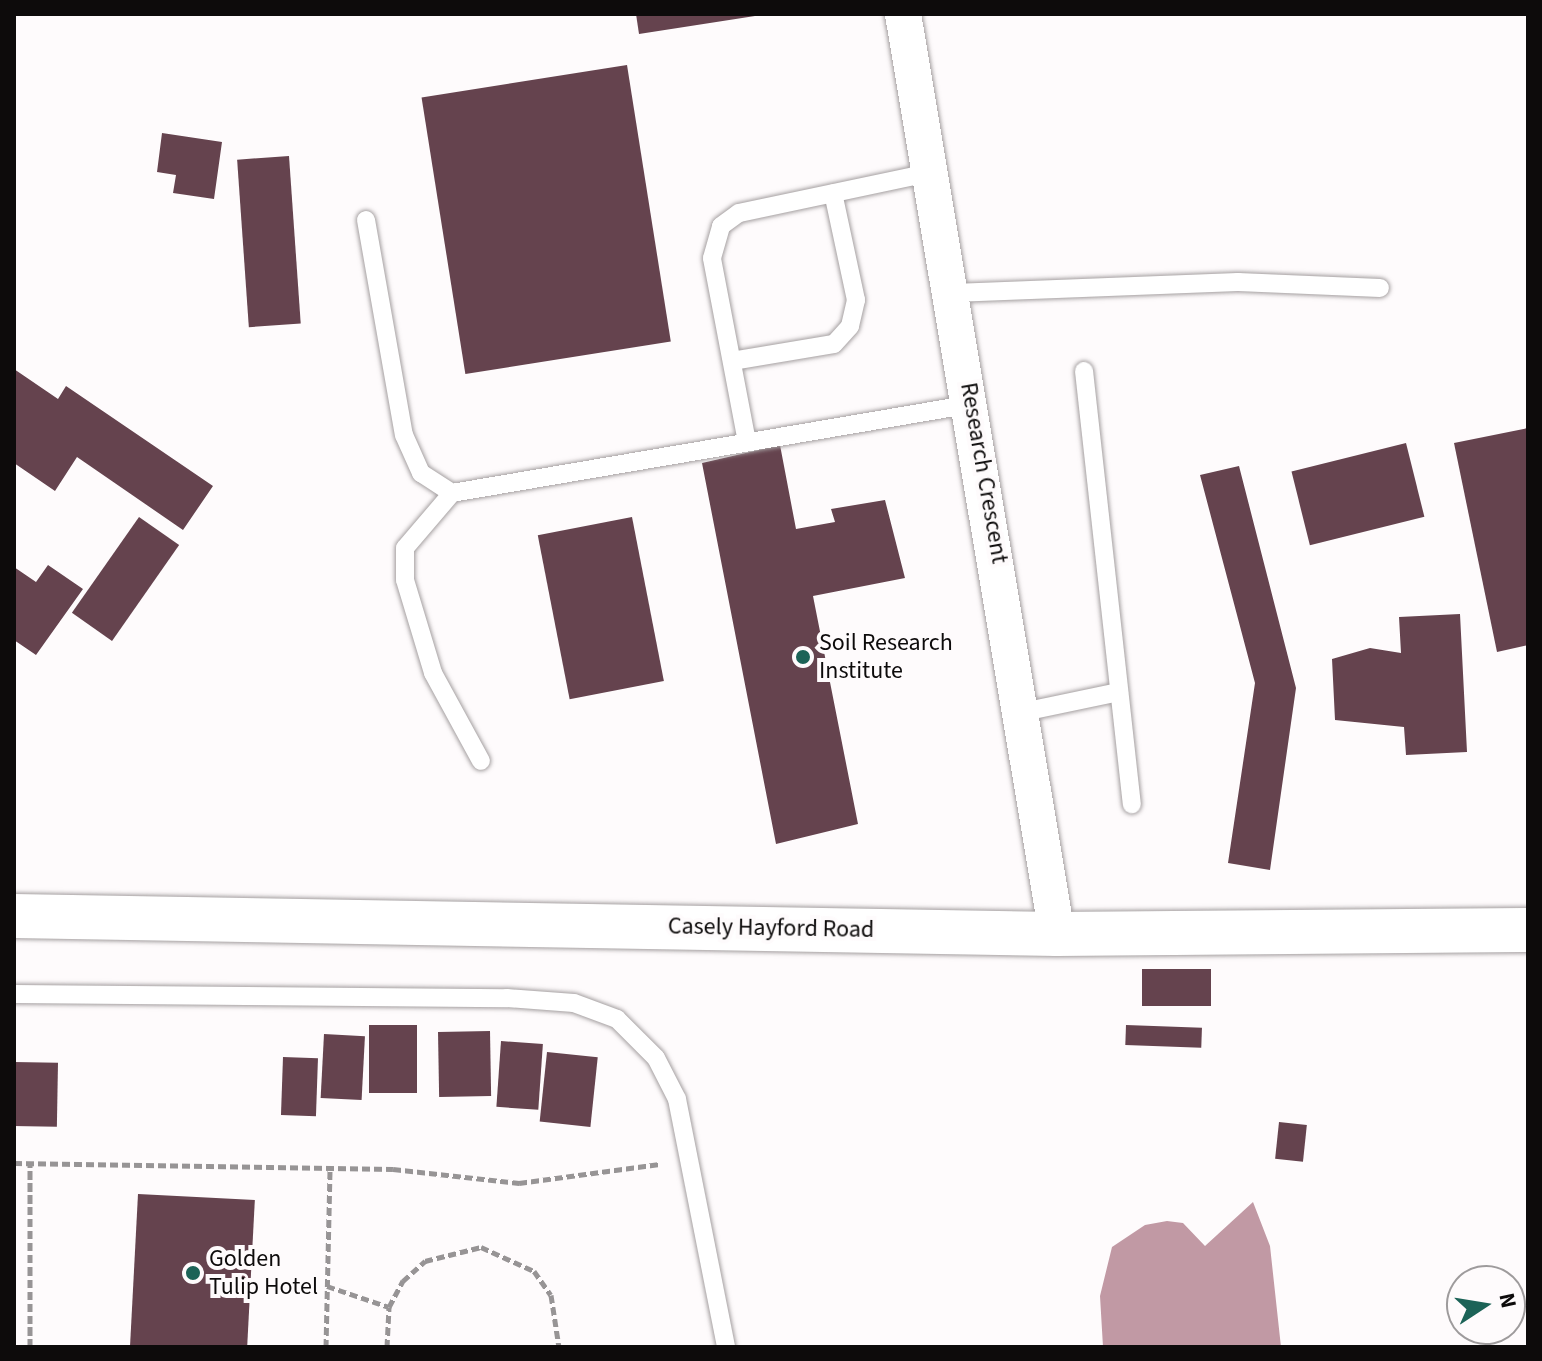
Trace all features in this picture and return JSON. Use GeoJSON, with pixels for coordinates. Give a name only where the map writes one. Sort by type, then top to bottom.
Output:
{"type":"FeatureCollection","features":[{"type":"Feature","properties":{"kind":"street","name":"Research Crescent"},"geometry":{"type":"LineString","coordinates":[[903,14],[972,404],[1057,934]]}},
{"type":"Feature","properties":{"kind":"street","name":"Casely Hayford Road"},"geometry":{"type":"LineString","coordinates":[[14,916],[1057,934],[1528,930]]}},
{"type":"Feature","properties":{"kind":"lane"},"geometry":{"type":"LineString","coordinates":[[747,442],[712,258],[721,226],[739,213],[933,172]]}},
{"type":"Feature","properties":{"kind":"lane"},"geometry":{"type":"LineString","coordinates":[[732,361],[834,344],[850,326],[856,300],[833,193]]}},
{"type":"Feature","properties":{"kind":"lane"},"geometry":{"type":"LineString","coordinates":[[366,220],[404,435],[421,473],[452,493]]}},
{"type":"Feature","properties":{"kind":"lane"},"geometry":{"type":"LineString","coordinates":[[953,293],[1238,282],[1380,288]]}},
{"type":"Feature","properties":{"kind":"lane"},"geometry":{"type":"LineString","coordinates":[[1084,371],[1132,804]]}},
{"type":"Feature","properties":{"kind":"lane"},"geometry":{"type":"LineString","coordinates":[[481,761],[433,673],[405,580],[405,548],[452,493],[972,404]]}},
{"type":"Feature","properties":{"kind":"lane"},"geometry":{"type":"LineString","coordinates":[[1023,712],[1119,692]]}},
{"type":"Feature","properties":{"kind":"lane"},"geometry":{"type":"LineString","coordinates":[[14,994],[574,1003],[617,1019],[656,1058],[677,1099],[693,1159],[726,1347]]}},
{"type":"Feature","properties":{"kind":"path"},"geometry":{"type":"LineString","coordinates":[[14,1163],[330,1168],[519,1183],[693,1159]]}},
{"type":"Feature","properties":{"kind":"path"},"geometry":{"type":"LineString","coordinates":[[30,1163],[30,1347]]}},
{"type":"Feature","properties":{"kind":"path"},"geometry":{"type":"LineString","coordinates":[[326,1347],[330,1168]]}},
{"type":"Feature","properties":{"kind":"path"},"geometry":{"type":"LineString","coordinates":[[387,1347],[389,1307],[425,1261],[481,1247],[534,1271],[551,1295],[559,1347]]}},
{"type":"Feature","properties":{"kind":"path"},"geometry":{"type":"LineString","coordinates":[[327,1286],[389,1307]]}},
{"type":"Feature","properties":{"kind":"shaded area"},"geometry":{"type":"Polygon","coordinates":[[[1253,1202],[1270,1246],[1281,1347],[1103,1347],[1100,1296],[1112,1247],[1145,1225],[1167,1221],[1183,1223],[1205,1246],[1253,1202]]]}},
{"type":"Feature","properties":{"kind":"building"},"geometry":{"type":"Polygon","coordinates":[[[636,14],[755,14],[755,16],[639,34],[636,14]]]}},
{"type":"Feature","properties":{"kind":"building"},"geometry":{"type":"Polygon","coordinates":[[[627,65],[671,342],[465,374],[422,98],[627,65]]]}},
{"type":"Feature","properties":{"kind":"building"},"geometry":{"type":"Polygon","coordinates":[[[162,133],[222,142],[214,199],[173,193],[176,175],[157,172],[162,133]]]}},
{"type":"Feature","properties":{"kind":"building"},"geometry":{"type":"Polygon","coordinates":[[[289,156],[301,324],[249,327],[237,160],[289,156]]]}},
{"type":"Feature","properties":{"kind":"building"},"geometry":{"type":"Polygon","coordinates":[[[14,369],[58,399],[66,386],[213,486],[183,530],[77,457],[55,491],[14,463],[14,369]]]}},
{"type":"Feature","properties":{"kind":"building"},"geometry":{"type":"Polygon","coordinates":[[[1528,428],[1528,645],[1497,652],[1454,443],[1528,428]]]}},
{"type":"Feature","properties":{"kind":"building"},"geometry":{"type":"Polygon","coordinates":[[[1406,443],[1424,517],[1310,545],[1292,472],[1406,443]]]}},
{"type":"Feature","properties":{"kind":"building"},"geometry":{"type":"Polygon","coordinates":[[[780,445],[796,529],[835,522],[831,509],[885,500],[905,578],[813,596],[858,824],[776,844],[702,463],[780,445]]]}},
{"type":"Feature","properties":{"kind":"building"},"geometry":{"type":"Polygon","coordinates":[[[1239,466],[1296,688],[1270,870],[1228,863],[1255,683],[1200,475],[1239,466]]]}},
{"type":"Feature","properties":{"kind":"building"},"geometry":{"type":"Polygon","coordinates":[[[139,517],[179,545],[112,641],[72,613],[139,517]]]}},
{"type":"Feature","properties":{"kind":"building"},"geometry":{"type":"Polygon","coordinates":[[[632,517],[664,681],[570,699],[538,535],[632,517]]]}},
{"type":"Feature","properties":{"kind":"building"},"geometry":{"type":"Polygon","coordinates":[[[48,565],[83,589],[36,655],[14,640],[14,567],[36,582],[48,565]]]}},
{"type":"Feature","properties":{"kind":"building"},"geometry":{"type":"Polygon","coordinates":[[[1460,614],[1467,752],[1406,755],[1404,727],[1335,720],[1332,659],[1370,648],[1401,653],[1399,617],[1460,614]]]}},
{"type":"Feature","properties":{"kind":"building"},"geometry":{"type":"Polygon","coordinates":[[[1142,969],[1211,969],[1211,1006],[1142,1006],[1142,969]]]}},
{"type":"Feature","properties":{"kind":"building"},"geometry":{"type":"Polygon","coordinates":[[[369,1025],[417,1025],[417,1093],[369,1093],[369,1025]]]}},
{"type":"Feature","properties":{"kind":"building"},"geometry":{"type":"Polygon","coordinates":[[[1126,1025],[1202,1028],[1201,1048],[1125,1045],[1126,1025]]]}},
{"type":"Feature","properties":{"kind":"building"},"geometry":{"type":"Polygon","coordinates":[[[490,1031],[491,1096],[439,1097],[438,1032],[490,1031]]]}},
{"type":"Feature","properties":{"kind":"building"},"geometry":{"type":"Polygon","coordinates":[[[324,1034],[365,1036],[362,1100],[321,1098],[324,1034]]]}},
{"type":"Feature","properties":{"kind":"building"},"geometry":{"type":"Polygon","coordinates":[[[501,1041],[543,1044],[538,1110],[496,1107],[501,1041]]]}},
{"type":"Feature","properties":{"kind":"building"},"geometry":{"type":"Polygon","coordinates":[[[547,1052],[598,1057],[590,1127],[540,1122],[547,1052]]]}},
{"type":"Feature","properties":{"kind":"building"},"geometry":{"type":"Polygon","coordinates":[[[283,1057],[318,1058],[316,1116],[281,1115],[283,1057]]]}},
{"type":"Feature","properties":{"kind":"building"},"geometry":{"type":"Polygon","coordinates":[[[14,1062],[58,1063],[57,1127],[14,1126],[14,1062]]]}},
{"type":"Feature","properties":{"kind":"building"},"geometry":{"type":"Polygon","coordinates":[[[1279,1122],[1307,1125],[1303,1162],[1275,1159],[1279,1122]]]}},
{"type":"Feature","properties":{"kind":"building","name":"Golden Tulip Hotel"},"geometry":{"type":"Polygon","coordinates":[[[138,1194],[255,1200],[247,1347],[130,1347],[138,1194]]]}},
{"type":"Feature","properties":{"kind":"place","name":"Soil Research Institute"},"geometry":{"type":"Point","coordinates":[803,657]}},
{"type":"Feature","properties":{"kind":"place","name":"Golden Tulip Hotel"},"geometry":{"type":"Point","coordinates":[193,1273]}}]}
